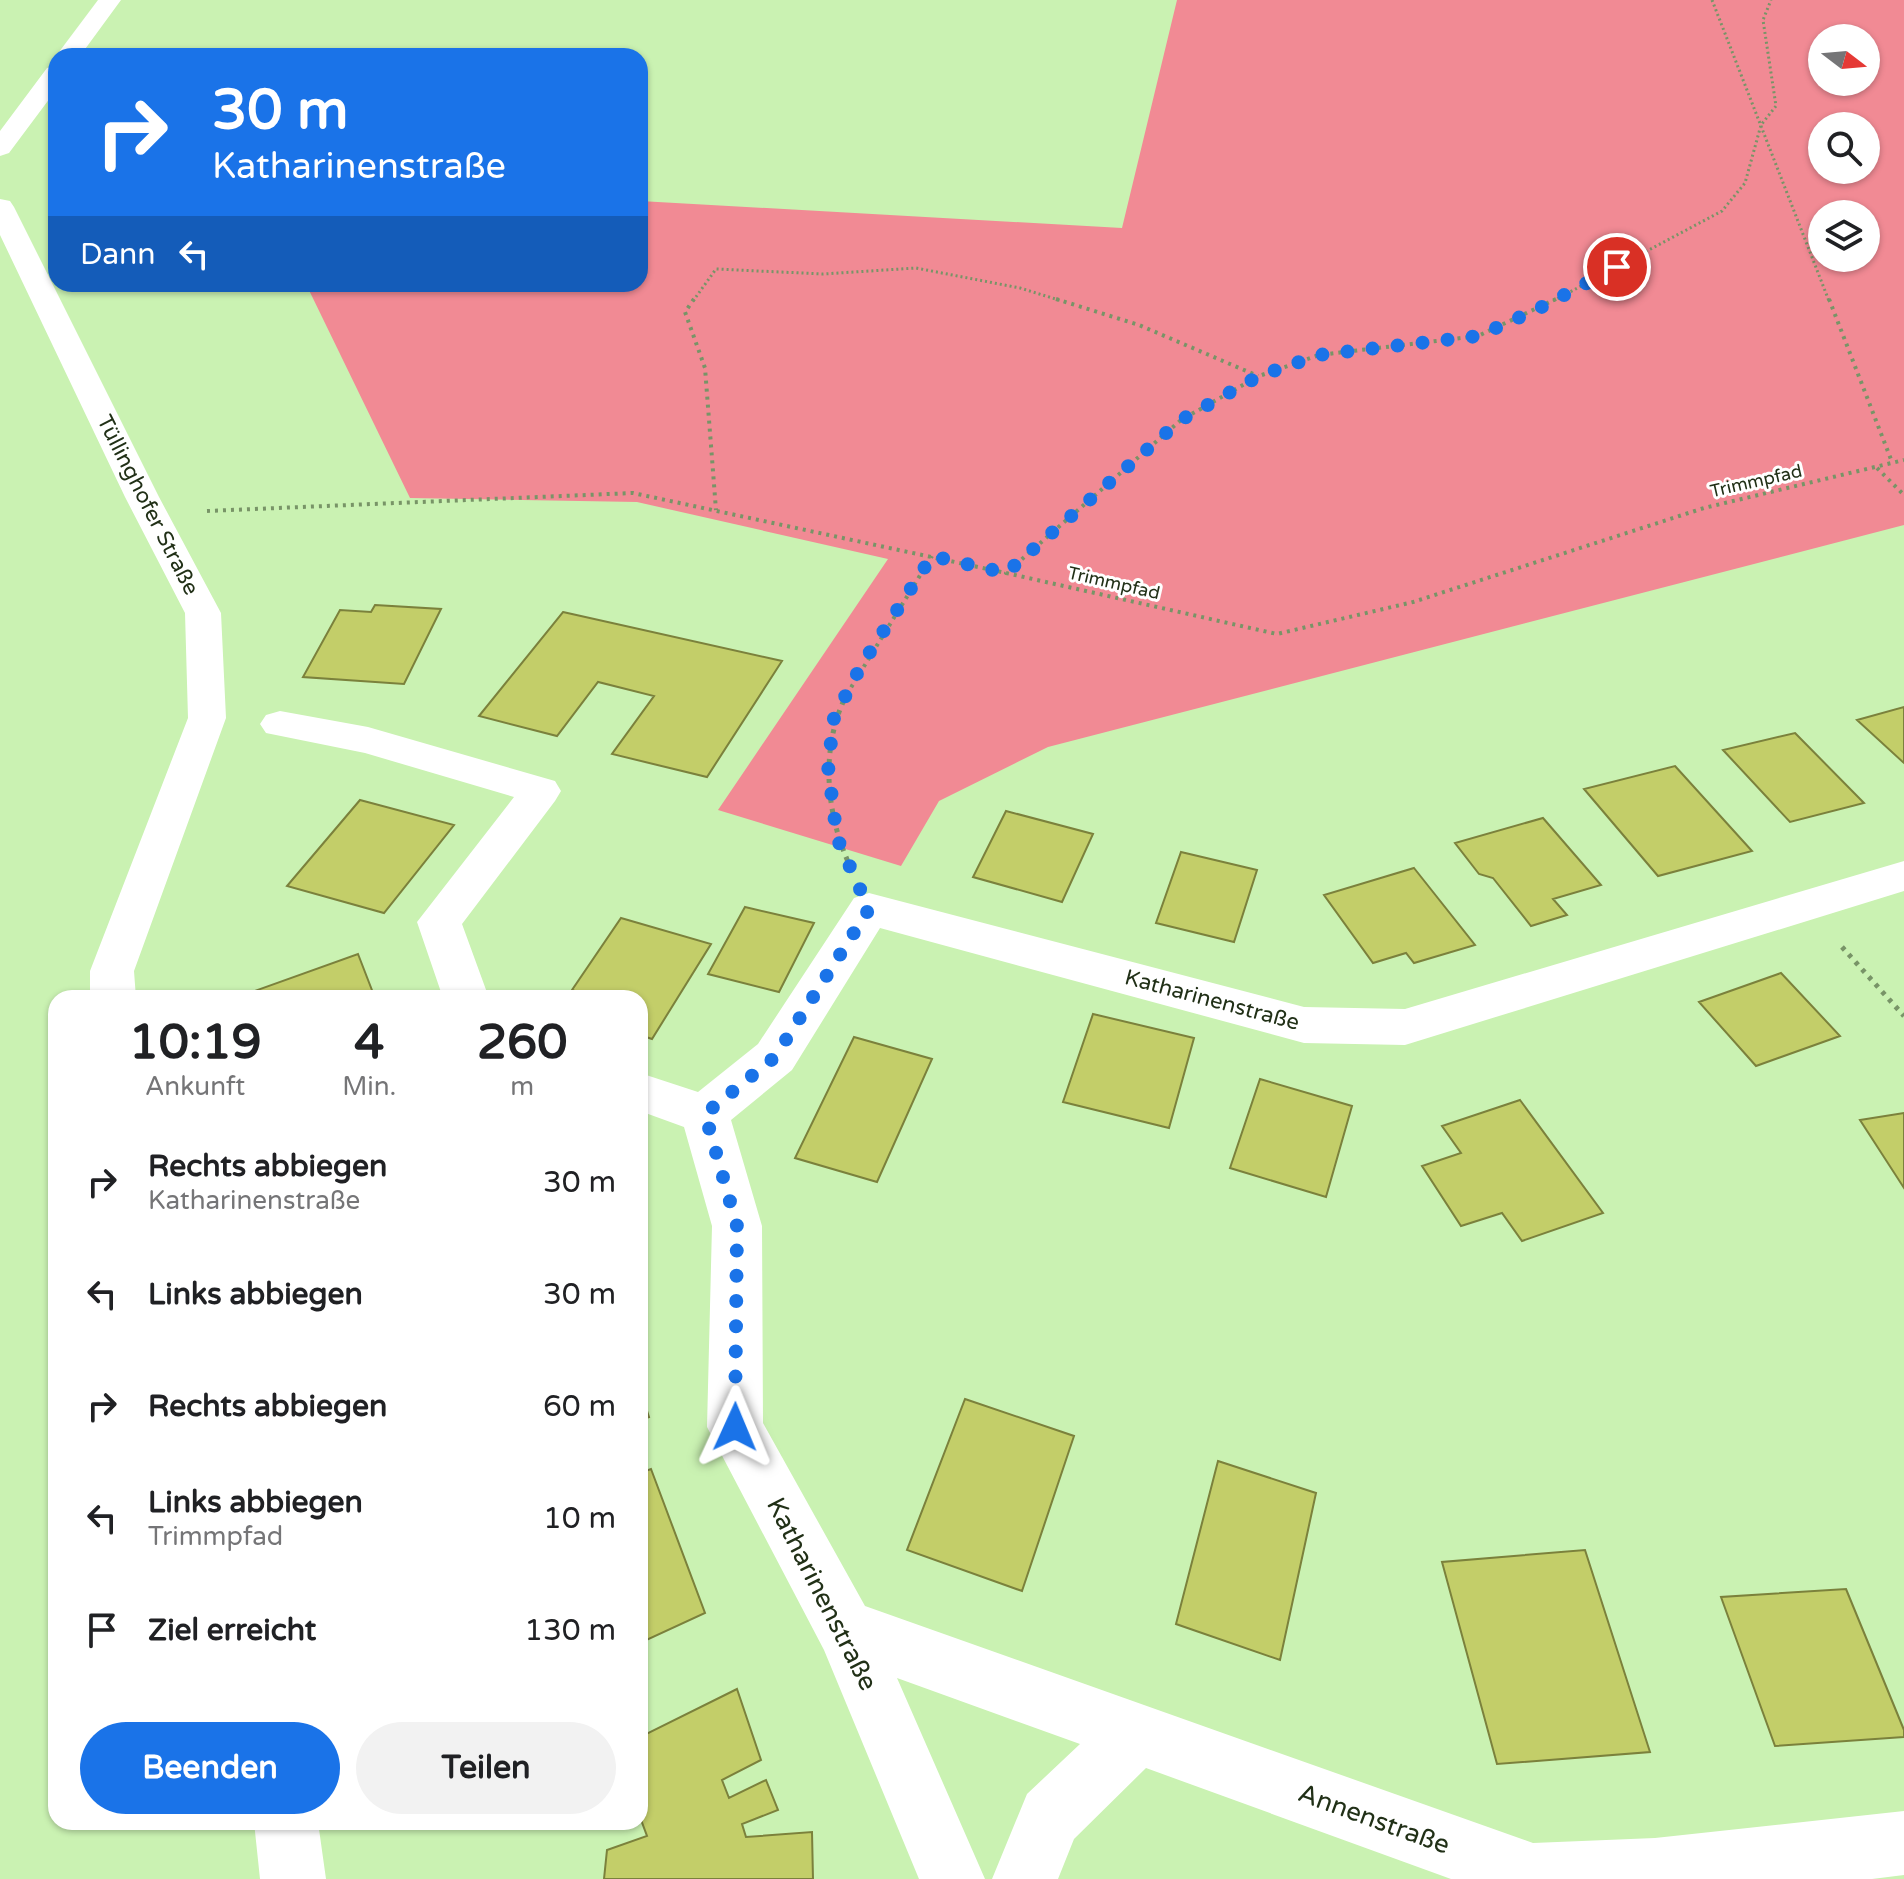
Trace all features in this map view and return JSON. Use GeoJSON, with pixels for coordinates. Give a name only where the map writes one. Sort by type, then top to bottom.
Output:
{"type":"FeatureCollection","features":[{"type":"Feature","properties":{"kind":"street"},"geometry":{"type":"LineString","coordinates":[[74,48],[110,0]]}},
{"type":"Feature","properties":{"kind":"street"},"geometry":{"type":"LineString","coordinates":[[0,148],[48,84]]}},
{"type":"Feature","properties":{"kind":"street","name":"Tüllinghofer Straße"},"geometry":{"type":"LineString","coordinates":[[0,207],[150,513],[203,613],[207,718],[112,971],[113,990]]}},
{"type":"Feature","properties":{"kind":"street"},"geometry":{"type":"LineString","coordinates":[[280,724],[368,740],[541,791],[439,922],[463,990]]}},
{"type":"Feature","properties":{"kind":"street","name":"Katharinenstraße"},"geometry":{"type":"LineString","coordinates":[[869,909],[1304,1025],[1405,1027],[1904,876]]}},
{"type":"Feature","properties":{"kind":"street"},"geometry":{"type":"LineString","coordinates":[[648,1095],[705,1114],[775,1057],[869,909]]}},
{"type":"Feature","properties":{"kind":"street","name":"Katharinenstraße"},"geometry":{"type":"LineString","coordinates":[[705,1114],[737,1226],[735,1427],[845,1629],[952,1879]]}},
{"type":"Feature","properties":{"kind":"street","name":"Annenstraße"},"geometry":{"type":"LineString","coordinates":[[845,1629],[1533,1876],[1655,1871],[1904,1843]]}},
{"type":"Feature","properties":{"kind":"street"},"geometry":{"type":"LineString","coordinates":[[1025,1879],[1050,1817],[1136,1734]]}},
{"type":"Feature","properties":{"kind":"street"},"geometry":{"type":"LineString","coordinates":[[287,1830],[293,1879]]}},
{"type":"Feature","properties":{"kind":"path"},"geometry":{"type":"LineString","coordinates":[[1712,0],[1892,462]]}},
{"type":"Feature","properties":{"kind":"path"},"geometry":{"type":"LineString","coordinates":[[1006,573],[1181,420],[1259,376],[1319,355],[1478,336],[1536,310],[1722,211],[1745,183],[1761,125],[1776,106],[1763,20],[1771,0]]}},
{"type":"Feature","properties":{"kind":"path"},"geometry":{"type":"LineString","coordinates":[[716,510],[705,368],[685,312],[716,269],[823,274],[916,268],[1020,288],[1139,325],[1259,376]]}},
{"type":"Feature","properties":{"kind":"path","name":"Trimmpfad"},"geometry":{"type":"LineString","coordinates":[[150,513],[633,493],[932,556],[1277,634],[1413,602],[1704,508],[1904,460]]}},
{"type":"Feature","properties":{"kind":"path"},"geometry":{"type":"LineString","coordinates":[[1877,468],[1904,495]]}},
{"type":"Feature","properties":{"kind":"path"},"geometry":{"type":"LineString","coordinates":[[869,909],[837,838],[828,766],[834,718],[861,666],[932,556]]}},
{"type":"Feature","properties":{"kind":"path"},"geometry":{"type":"LineString","coordinates":[[1804,905],[1904,1016]]}},
{"type":"Feature","properties":{"kind":"shaded area"},"geometry":{"type":"Polygon","coordinates":[[[1177,0],[1904,0],[1904,525],[1048,747],[939,801],[901,866],[718,810],[888,559],[637,502],[410,498],[310,292],[648,292],[648,201],[1122,228],[1177,0]]]}},
{"type":"Feature","properties":{"kind":"building"},"geometry":{"type":"Polygon","coordinates":[[[375,605],[441,609],[404,684],[303,677],[340,610],[371,612],[375,605]]]}},
{"type":"Feature","properties":{"kind":"building"},"geometry":{"type":"Polygon","coordinates":[[[563,612],[782,661],[707,777],[612,754],[654,696],[598,682],[557,736],[479,716],[563,612]]]}},
{"type":"Feature","properties":{"kind":"building"},"geometry":{"type":"Polygon","coordinates":[[[1904,707],[1904,763],[1857,720],[1904,707]]]}},
{"type":"Feature","properties":{"kind":"building"},"geometry":{"type":"Polygon","coordinates":[[[1795,733],[1864,803],[1790,822],[1723,750],[1795,733]]]}},
{"type":"Feature","properties":{"kind":"building"},"geometry":{"type":"Polygon","coordinates":[[[1675,766],[1752,851],[1658,876],[1584,789],[1675,766]]]}},
{"type":"Feature","properties":{"kind":"building"},"geometry":{"type":"Polygon","coordinates":[[[360,800],[454,825],[384,913],[287,886],[360,800]]]}},
{"type":"Feature","properties":{"kind":"building"},"geometry":{"type":"Polygon","coordinates":[[[1006,811],[1093,834],[1062,902],[973,877],[1006,811]]]}},
{"type":"Feature","properties":{"kind":"building"},"geometry":{"type":"Polygon","coordinates":[[[1543,818],[1601,885],[1553,899],[1567,915],[1531,926],[1493,878],[1479,874],[1455,843],[1543,818]]]}},
{"type":"Feature","properties":{"kind":"building"},"geometry":{"type":"Polygon","coordinates":[[[1181,852],[1257,870],[1234,942],[1156,923],[1181,852]]]}},
{"type":"Feature","properties":{"kind":"building"},"geometry":{"type":"Polygon","coordinates":[[[1414,868],[1475,945],[1414,963],[1406,953],[1373,963],[1324,895],[1414,868]]]}},
{"type":"Feature","properties":{"kind":"building"},"geometry":{"type":"Polygon","coordinates":[[[745,907],[814,923],[779,992],[708,974],[745,907]]]}},
{"type":"Feature","properties":{"kind":"building"},"geometry":{"type":"Polygon","coordinates":[[[621,918],[711,944],[652,1039],[648,1038],[648,990],[572,990],[621,918]]]}},
{"type":"Feature","properties":{"kind":"building"},"geometry":{"type":"Polygon","coordinates":[[[358,954],[372,990],[257,990],[358,954]]]}},
{"type":"Feature","properties":{"kind":"building"},"geometry":{"type":"Polygon","coordinates":[[[1781,973],[1840,1036],[1756,1066],[1699,1002],[1781,973]]]}},
{"type":"Feature","properties":{"kind":"building"},"geometry":{"type":"Polygon","coordinates":[[[1093,1014],[1194,1038],[1169,1128],[1063,1102],[1093,1014]]]}},
{"type":"Feature","properties":{"kind":"building"},"geometry":{"type":"Polygon","coordinates":[[[854,1037],[932,1059],[877,1182],[795,1158],[854,1037]]]}},
{"type":"Feature","properties":{"kind":"building"},"geometry":{"type":"Polygon","coordinates":[[[1260,1079],[1352,1106],[1326,1197],[1230,1168],[1260,1079]]]}},
{"type":"Feature","properties":{"kind":"building"},"geometry":{"type":"Polygon","coordinates":[[[1520,1100],[1603,1213],[1522,1241],[1502,1213],[1461,1226],[1422,1166],[1461,1153],[1442,1126],[1520,1100]]]}},
{"type":"Feature","properties":{"kind":"building"},"geometry":{"type":"Polygon","coordinates":[[[1904,1113],[1904,1188],[1860,1120],[1904,1113]]]}},
{"type":"Feature","properties":{"kind":"building"},"geometry":{"type":"Polygon","coordinates":[[[965,1399],[1074,1436],[1022,1591],[907,1550],[965,1399]]]}},
{"type":"Feature","properties":{"kind":"building"},"geometry":{"type":"Polygon","coordinates":[[[1218,1461],[1316,1493],[1280,1660],[1176,1624],[1218,1461]]]}},
{"type":"Feature","properties":{"kind":"building"},"geometry":{"type":"Polygon","coordinates":[[[651,1469],[705,1613],[648,1639],[648,1470],[651,1469]]]}},
{"type":"Feature","properties":{"kind":"building"},"geometry":{"type":"Polygon","coordinates":[[[1585,1550],[1650,1752],[1497,1764],[1442,1562],[1585,1550]]]}},
{"type":"Feature","properties":{"kind":"building"},"geometry":{"type":"Polygon","coordinates":[[[1846,1589],[1904,1730],[1904,1737],[1775,1746],[1721,1597],[1846,1589]]]}},
{"type":"Feature","properties":{"kind":"building"},"geometry":{"type":"Polygon","coordinates":[[[737,1689],[761,1760],[722,1780],[729,1798],[766,1780],[778,1810],[742,1824],[746,1837],[812,1832],[813,1879],[604,1879],[607,1850],[647,1836],[648,1733],[737,1689]]]}},
{"type":"Feature","properties":{"kind":"route"},"geometry":{"type":"LineString","coordinates":[[735,1427],[737,1226],[705,1114],[775,1057],[869,909],[837,838],[828,766],[834,718],[894,611],[932,556],[1006,573],[1181,420],[1259,376],[1319,355],[1478,336],[1536,310],[1617,267]]}}]}
